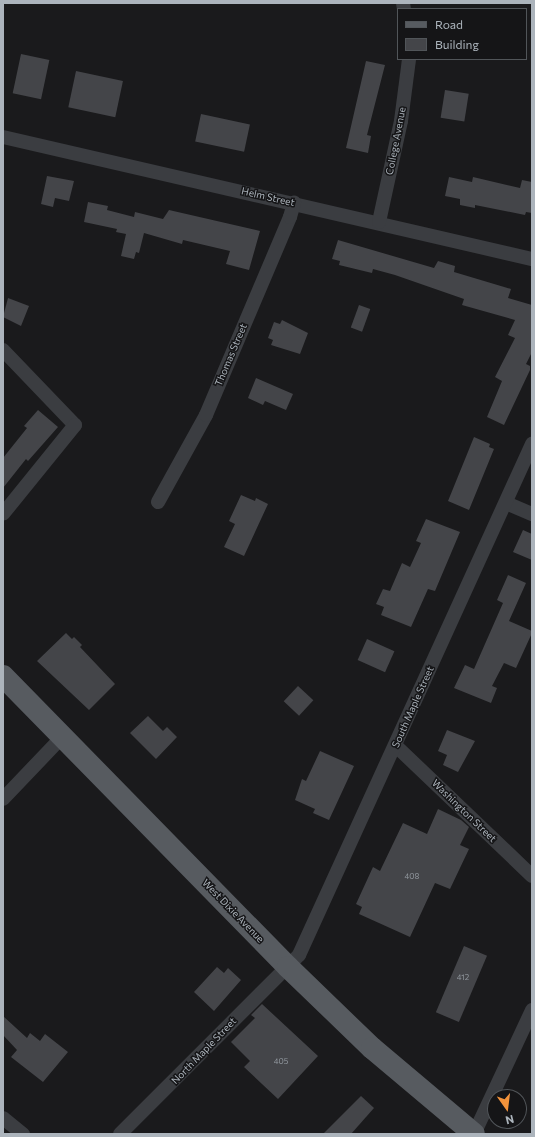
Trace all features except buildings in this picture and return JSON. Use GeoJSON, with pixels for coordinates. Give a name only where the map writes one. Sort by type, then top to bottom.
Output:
{"type":"FeatureCollection","features":[{"type":"Feature","properties":{"kind":"main road","name":"West Dixie Avenue"},"geometry":{"type":"LineString","coordinates":[[3,676],[288,966],[372,1048],[474,1134]]}},
{"type":"Feature","properties":{"kind":"street","name":"College Avenue"},"geometry":{"type":"LineString","coordinates":[[380,222],[401,121],[409,60]]}},
{"type":"Feature","properties":{"kind":"street","name":"Helm Street"},"geometry":{"type":"LineString","coordinates":[[3,137],[380,222],[532,259]]}},
{"type":"Feature","properties":{"kind":"street","name":"Thomas Street"},"geometry":{"type":"LineString","coordinates":[[158,502],[206,415],[290,217],[294,203]]}},
{"type":"Feature","properties":{"kind":"street"},"geometry":{"type":"LineString","coordinates":[[3,350],[75,425],[3,514]]}},
{"type":"Feature","properties":{"kind":"street","name":"South Maple Street"},"geometry":{"type":"LineString","coordinates":[[288,966],[299,955],[396,746],[532,444]]}},
{"type":"Feature","properties":{"kind":"street"},"geometry":{"type":"LineString","coordinates":[[506,503],[532,514]]}},
{"type":"Feature","properties":{"kind":"street"},"geometry":{"type":"LineString","coordinates":[[3,799],[62,737]]}},
{"type":"Feature","properties":{"kind":"street","name":"Washington Street"},"geometry":{"type":"LineString","coordinates":[[396,746],[532,876]]}},
{"type":"Feature","properties":{"kind":"street","name":"North Maple Street"},"geometry":{"type":"LineString","coordinates":[[120,1134],[288,966]]}},
{"type":"Feature","properties":{"kind":"street"},"geometry":{"type":"LineString","coordinates":[[474,1134],[532,1010]]}},
{"type":"Feature","properties":{"kind":"street"},"geometry":{"type":"LineString","coordinates":[[3,1118],[23,1134]]}}]}
